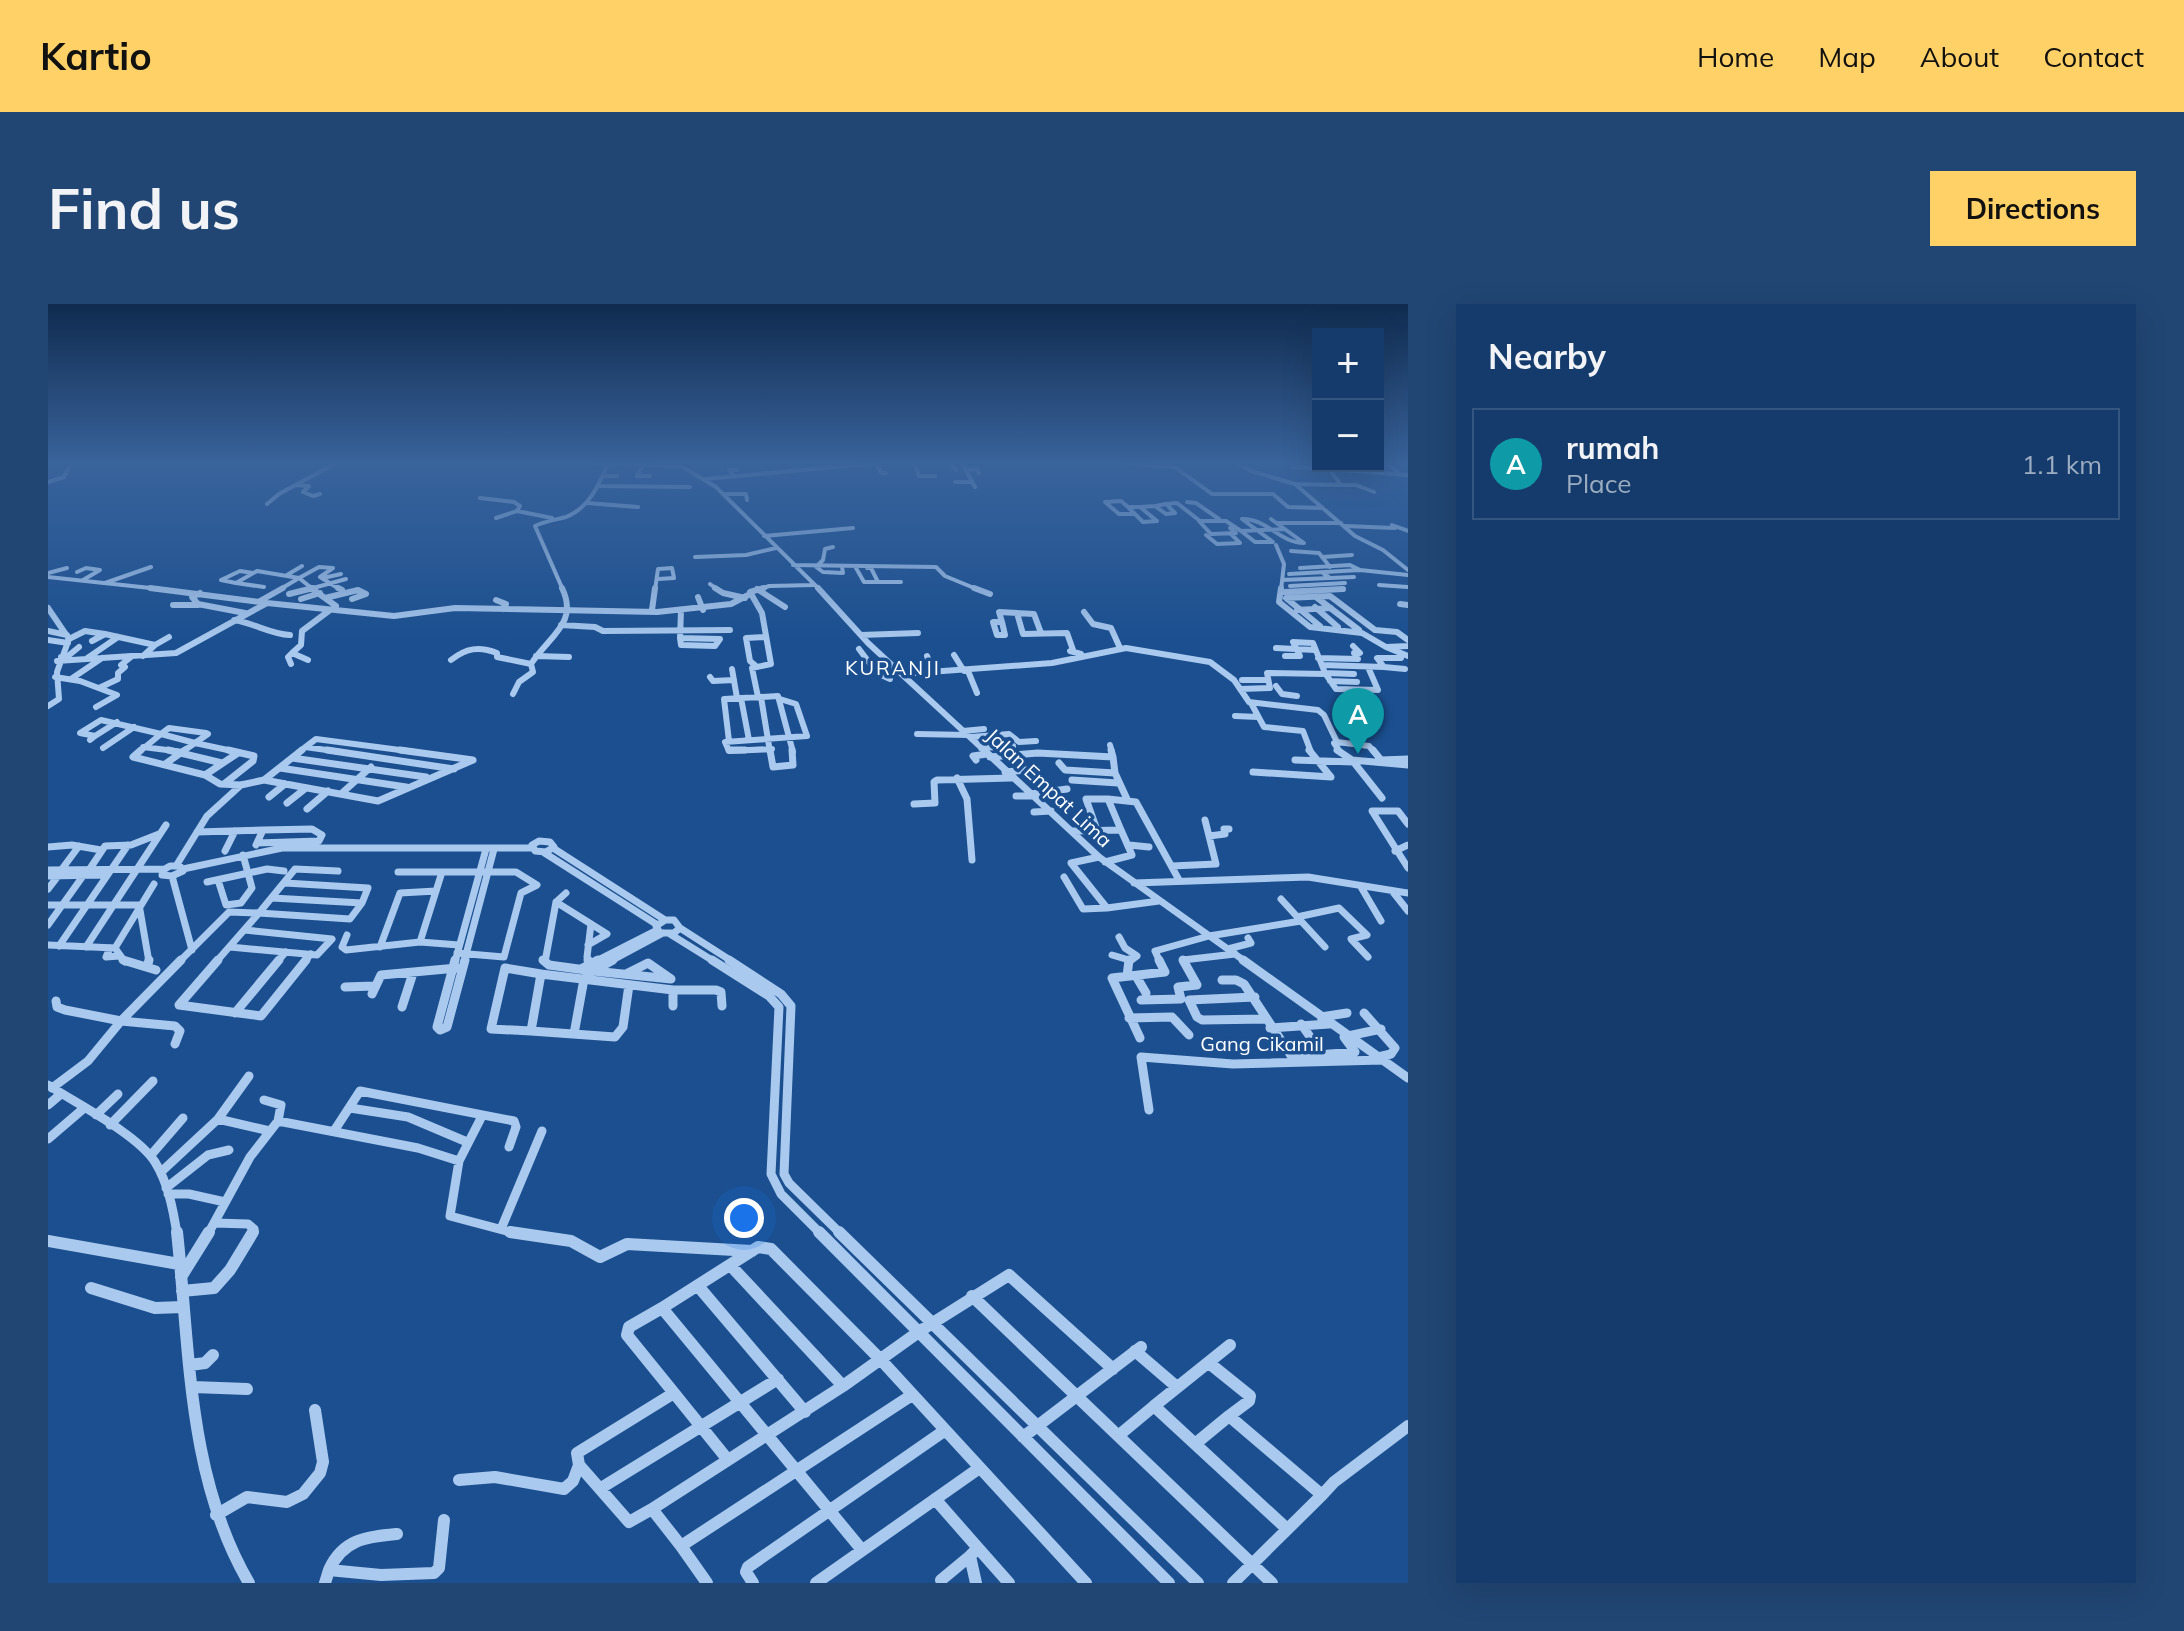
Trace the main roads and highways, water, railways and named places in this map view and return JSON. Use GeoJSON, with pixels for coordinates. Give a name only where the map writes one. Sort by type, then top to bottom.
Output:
{"type":"FeatureCollection","features":[{"type":"Feature","properties":{"kind":"place","name":"rumah"},"geometry":{"type":"Point","coordinates":[1358,754]}},
{"type":"Feature","properties":{"kind":"district","name":"KURANJI"},"geometry":{"type":"Point","coordinates":[893,668]}}]}
